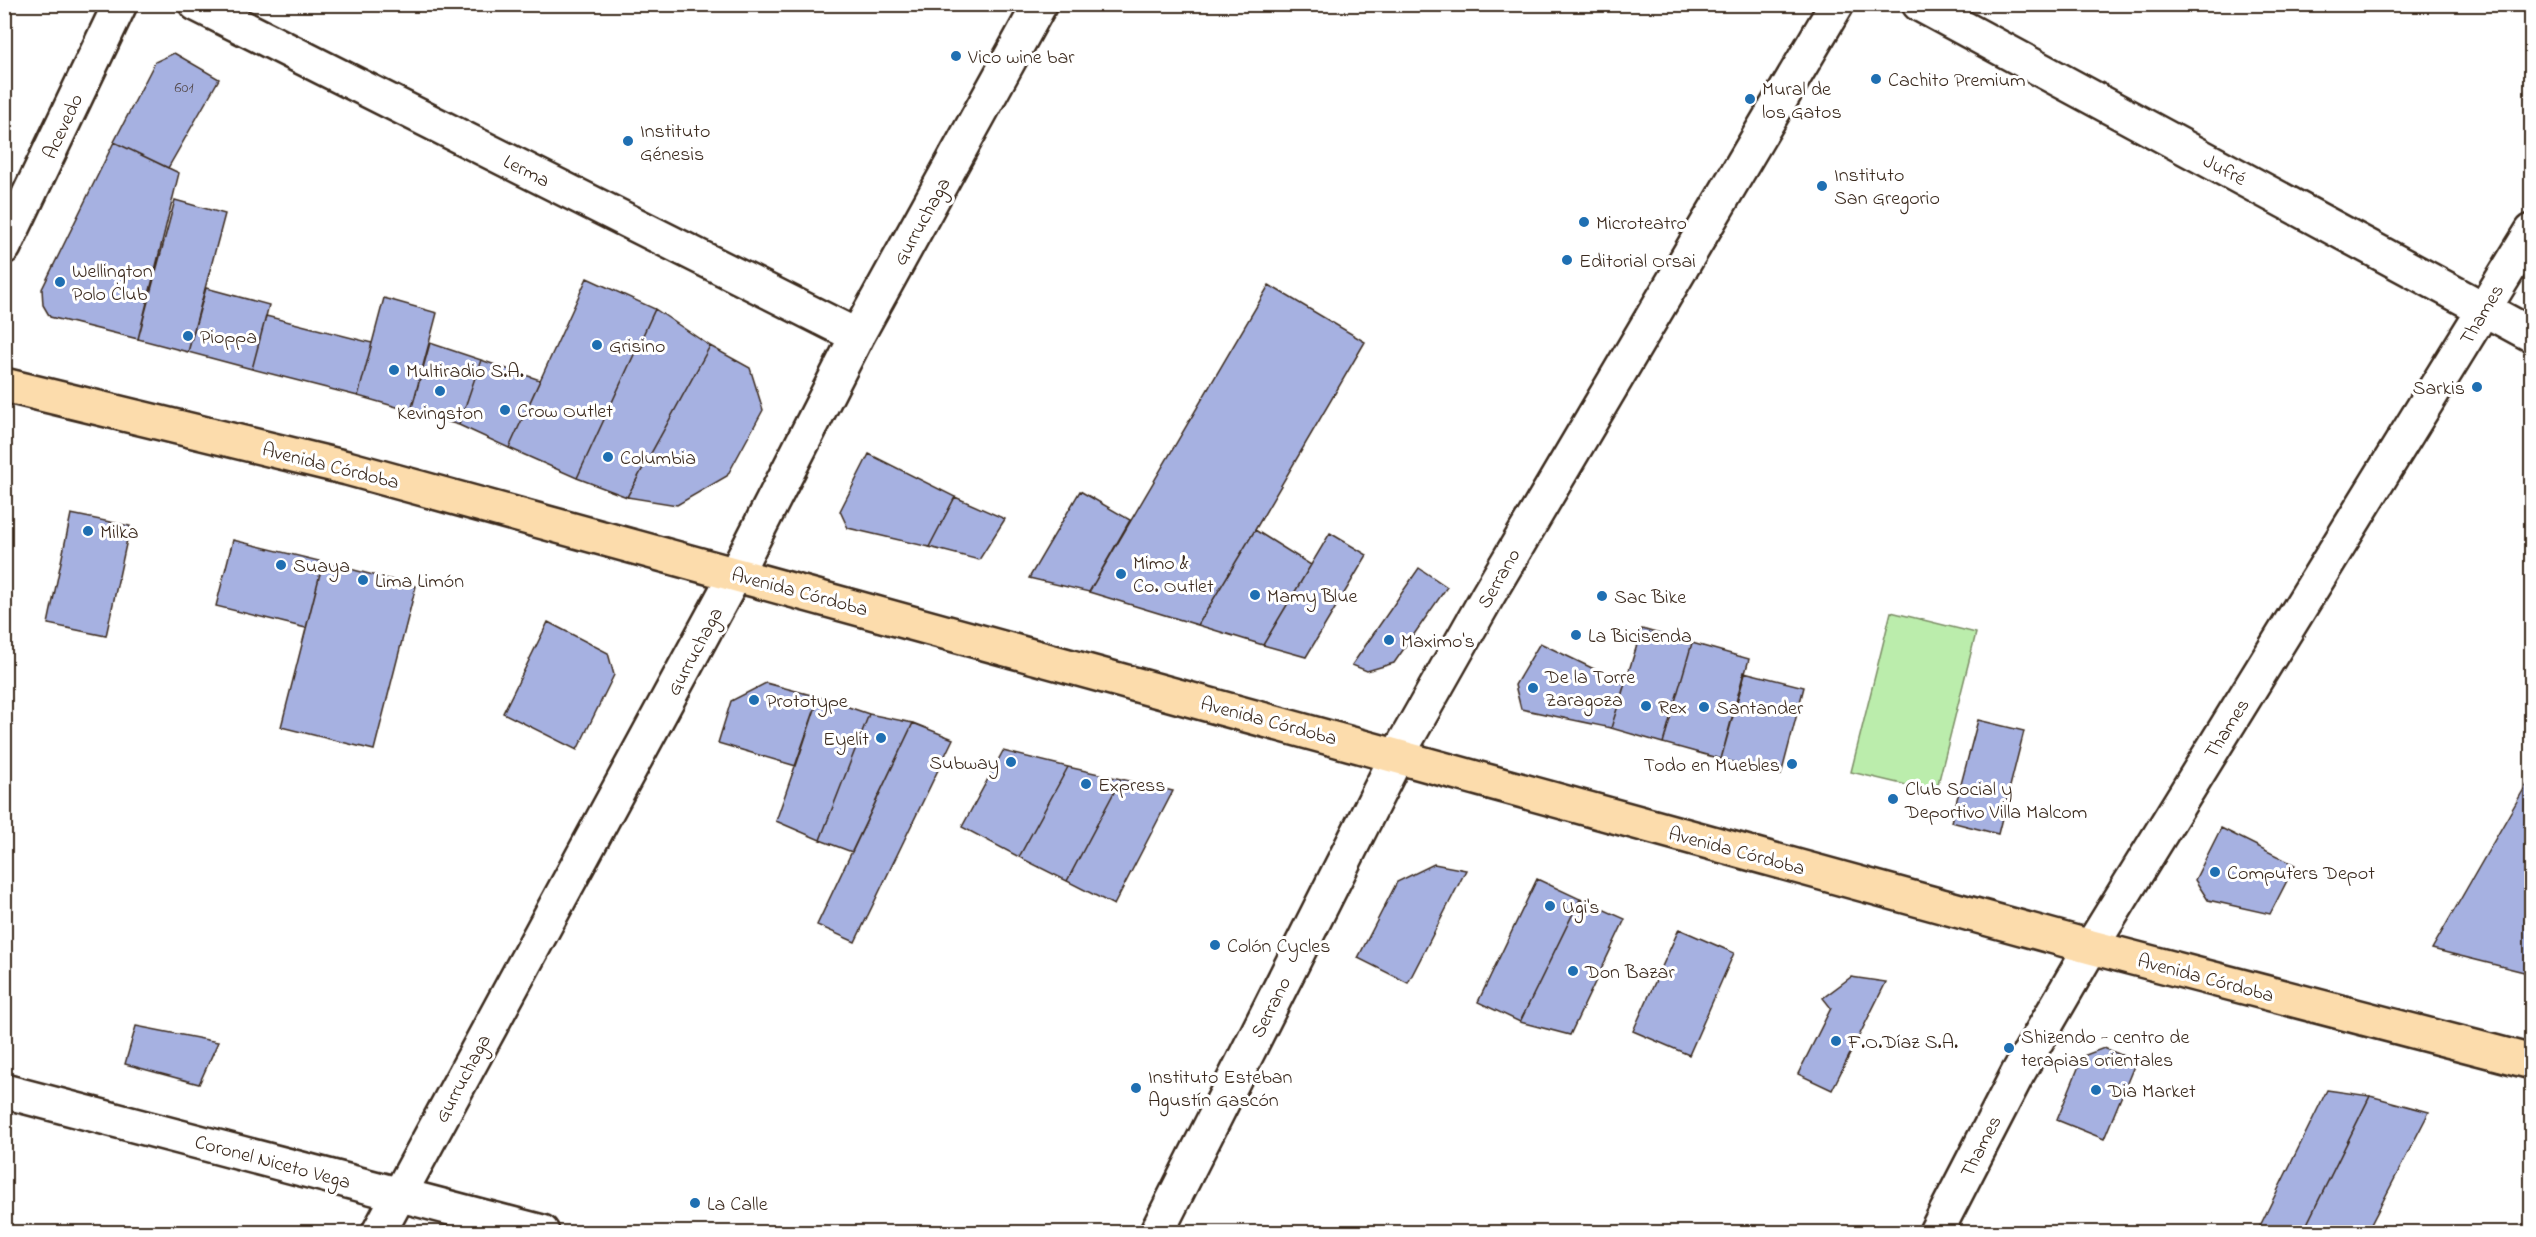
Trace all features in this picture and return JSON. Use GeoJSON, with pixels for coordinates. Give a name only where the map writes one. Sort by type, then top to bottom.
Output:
{"type":"FeatureCollection","features":[{"type":"Feature","properties":{"kind":"main road","name":"Avenida Córdoba"},"geometry":{"type":"LineString","coordinates":[[4,385],[347,468],[2091,947],[2532,1062]]}},
{"type":"Feature","properties":{"kind":"street","name":"Acevedo"},"geometry":{"type":"LineString","coordinates":[[4,247],[120,4]]}},
{"type":"Feature","properties":{"kind":"street","name":"Lerma"},"geometry":{"type":"LineString","coordinates":[[196,4],[857,336]]}},
{"type":"Feature","properties":{"kind":"street","name":"Gurruchaga"},"geometry":{"type":"LineString","coordinates":[[379,1233],[736,573],[857,336],[1040,4]]}},
{"type":"Feature","properties":{"kind":"street","name":"Serrano"},"geometry":{"type":"LineString","coordinates":[[1157,1233],[1397,756],[1487,597],[1837,4]]}},
{"type":"Feature","properties":{"kind":"street","name":"Jufré"},"geometry":{"type":"LineString","coordinates":[[1919,4],[2532,335]]}},
{"type":"Feature","properties":{"kind":"street","name":"Thames"},"geometry":{"type":"LineString","coordinates":[[1935,1233],[2018,1073],[2091,947],[2532,231]]}},
{"type":"Feature","properties":{"kind":"street","name":"Coronel Niceto Vega"},"geometry":{"type":"LineString","coordinates":[[4,1091],[542,1233]]}},
{"type":"Feature","properties":{"kind":"green space"},"geometry":{"type":"Polygon","coordinates":[[[1891,612],[1976,633],[1936,792],[1851,772],[1891,612]]]}},
{"type":"Feature","properties":{"kind":"building"},"geometry":{"type":"Polygon","coordinates":[[[174,53],[219,79],[168,168],[114,142],[155,62],[174,53]]]}},
{"type":"Feature","properties":{"kind":"building"},"geometry":{"type":"Polygon","coordinates":[[[114,142],[179,173],[138,339],[50,317],[43,305],[42,289],[114,142]]]}},
{"type":"Feature","properties":{"kind":"building"},"geometry":{"type":"Polygon","coordinates":[[[175,200],[225,214],[188,352],[138,339],[175,200]]]}},
{"type":"Feature","properties":{"kind":"building","name":"Grisino"},"geometry":{"type":"Polygon","coordinates":[[[587,278],[655,309],[577,478],[509,448],[587,278]]]}},
{"type":"Feature","properties":{"kind":"building"},"geometry":{"type":"Polygon","coordinates":[[[1269,285],[1365,342],[1255,530],[1198,625],[1089,592],[1269,285]]]}},
{"type":"Feature","properties":{"kind":"building"},"geometry":{"type":"Polygon","coordinates":[[[206,288],[269,305],[252,369],[188,352],[206,288]]]}},
{"type":"Feature","properties":{"kind":"building","name":"Multiradio S.A."},"geometry":{"type":"Polygon","coordinates":[[[384,298],[437,313],[411,411],[358,396],[384,298]]]}},
{"type":"Feature","properties":{"kind":"building"},"geometry":{"type":"Polygon","coordinates":[[[655,309],[710,346],[627,497],[577,478],[655,309]]]}},
{"type":"Feature","properties":{"kind":"building"},"geometry":{"type":"Polygon","coordinates":[[[266,316],[372,343],[358,396],[252,369],[266,316]]]}},
{"type":"Feature","properties":{"kind":"building"},"geometry":{"type":"Polygon","coordinates":[[[430,343],[481,360],[459,425],[411,411],[430,343]]]}},
{"type":"Feature","properties":{"kind":"building"},"geometry":{"type":"Polygon","coordinates":[[[710,346],[750,368],[763,410],[727,476],[677,505],[627,497],[710,346]]]}},
{"type":"Feature","properties":{"kind":"building"},"geometry":{"type":"Polygon","coordinates":[[[481,360],[540,380],[509,448],[459,425],[481,360]]]}},
{"type":"Feature","properties":{"kind":"building"},"geometry":{"type":"Polygon","coordinates":[[[869,454],[955,497],[929,547],[848,528],[840,511],[869,454]]]}},
{"type":"Feature","properties":{"kind":"building"},"geometry":{"type":"Polygon","coordinates":[[[1080,491],[1130,520],[1089,592],[1029,578],[1080,491]]]}},
{"type":"Feature","properties":{"kind":"building"},"geometry":{"type":"Polygon","coordinates":[[[955,497],[1005,519],[979,560],[929,547],[955,497]]]}},
{"type":"Feature","properties":{"kind":"building"},"geometry":{"type":"Polygon","coordinates":[[[71,514],[130,526],[106,636],[48,624],[71,514]]]}},
{"type":"Feature","properties":{"kind":"building","name":"Mamy Blue"},"geometry":{"type":"Polygon","coordinates":[[[1255,530],[1311,565],[1263,645],[1198,625],[1255,530]]]}},
{"type":"Feature","properties":{"kind":"building"},"geometry":{"type":"Polygon","coordinates":[[[1330,533],[1367,555],[1306,657],[1263,645],[1330,533]]]}},
{"type":"Feature","properties":{"kind":"building"},"geometry":{"type":"Polygon","coordinates":[[[233,540],[323,562],[306,628],[216,606],[233,540]]]}},
{"type":"Feature","properties":{"kind":"building"},"geometry":{"type":"Polygon","coordinates":[[[323,562],[416,586],[374,750],[281,727],[323,562]]]}},
{"type":"Feature","properties":{"kind":"building"},"geometry":{"type":"Polygon","coordinates":[[[1419,568],[1447,587],[1394,663],[1367,671],[1352,665],[1419,568]]]}},
{"type":"Feature","properties":{"kind":"building"},"geometry":{"type":"Polygon","coordinates":[[[548,622],[608,653],[614,675],[577,750],[503,713],[548,622]]]}},
{"type":"Feature","properties":{"kind":"building","name":"Rex"},"geometry":{"type":"Polygon","coordinates":[[[1642,629],[1692,643],[1663,743],[1611,728],[1642,629]]]}},
{"type":"Feature","properties":{"kind":"building"},"geometry":{"type":"Polygon","coordinates":[[[1540,643],[1625,684],[1611,728],[1521,709],[1515,685],[1540,643]]]}},
{"type":"Feature","properties":{"kind":"building","name":"Santander"},"geometry":{"type":"Polygon","coordinates":[[[1692,643],[1749,659],[1721,759],[1663,743],[1692,643]]]}},
{"type":"Feature","properties":{"kind":"building"},"geometry":{"type":"Polygon","coordinates":[[[1744,672],[1804,687],[1781,775],[1721,759],[1744,672]]]}},
{"type":"Feature","properties":{"kind":"building"},"geometry":{"type":"Polygon","coordinates":[[[766,683],[819,697],[796,766],[718,743],[731,701],[766,683]]]}},
{"type":"Feature","properties":{"kind":"building"},"geometry":{"type":"Polygon","coordinates":[[[819,697],[869,714],[820,840],[776,821],[819,697]]]}},
{"type":"Feature","properties":{"kind":"building"},"geometry":{"type":"Polygon","coordinates":[[[869,714],[913,723],[852,852],[820,840],[869,714]]]}},
{"type":"Feature","properties":{"kind":"building"},"geometry":{"type":"Polygon","coordinates":[[[1978,720],[2024,731],[1998,834],[1951,822],[1978,720]]]}},
{"type":"Feature","properties":{"kind":"building"},"geometry":{"type":"Polygon","coordinates":[[[913,723],[953,739],[855,942],[817,925],[913,723]]]}},
{"type":"Feature","properties":{"kind":"building"},"geometry":{"type":"Polygon","coordinates":[[[1003,751],[1068,767],[1019,857],[962,827],[1003,751]]]}},
{"type":"Feature","properties":{"kind":"building"},"geometry":{"type":"Polygon","coordinates":[[[1068,767],[1121,779],[1067,881],[1019,857],[1068,767]]]}},
{"type":"Feature","properties":{"kind":"building"},"geometry":{"type":"Polygon","coordinates":[[[2532,775],[2532,974],[2432,949],[2532,775]]]}},
{"type":"Feature","properties":{"kind":"building"},"geometry":{"type":"Polygon","coordinates":[[[1121,779],[1173,791],[1114,905],[1067,881],[1121,779]]]}},
{"type":"Feature","properties":{"kind":"building"},"geometry":{"type":"Polygon","coordinates":[[[2221,828],[2295,865],[2270,914],[2208,900],[2195,880],[2221,828]]]}},
{"type":"Feature","properties":{"kind":"building"},"geometry":{"type":"Polygon","coordinates":[[[1434,864],[1466,870],[1408,983],[1358,958],[1397,882],[1434,864]]]}},
{"type":"Feature","properties":{"kind":"building"},"geometry":{"type":"Polygon","coordinates":[[[1537,879],[1580,899],[1520,1022],[1478,1002],[1537,879]]]}},
{"type":"Feature","properties":{"kind":"building","name":"Don Bazar"},"geometry":{"type":"Polygon","coordinates":[[[1580,899],[1625,919],[1570,1035],[1520,1022],[1580,899]]]}},
{"type":"Feature","properties":{"kind":"building"},"geometry":{"type":"Polygon","coordinates":[[[1679,929],[1734,953],[1689,1055],[1633,1031],[1679,929]]]}},
{"type":"Feature","properties":{"kind":"building","name":"F.O.Díaz S.A."},"geometry":{"type":"Polygon","coordinates":[[[1851,977],[1886,982],[1832,1090],[1798,1074],[1831,1008],[1823,998],[1851,977]]]}},
{"type":"Feature","properties":{"kind":"building"},"geometry":{"type":"Polygon","coordinates":[[[136,1026],[218,1042],[199,1084],[125,1064],[136,1026]]]}},
{"type":"Feature","properties":{"kind":"building","name":"Dia Market"},"geometry":{"type":"Polygon","coordinates":[[[2104,1048],[2136,1061],[2104,1139],[2057,1120],[2083,1056],[2104,1048]]]}},
{"type":"Feature","properties":{"kind":"building"},"geometry":{"type":"Polygon","coordinates":[[[2327,1090],[2370,1096],[2303,1232],[2257,1232],[2327,1090]]]}},
{"type":"Feature","properties":{"kind":"building"},"geometry":{"type":"Polygon","coordinates":[[[2370,1096],[2429,1112],[2367,1232],[2303,1232],[2370,1096]]]}},
{"type":"Feature","properties":{"kind":"place","name":"Vico wine bar"},"geometry":{"type":"Point","coordinates":[956,56]}},
{"type":"Feature","properties":{"kind":"place","name":"Cachito Premium"},"geometry":{"type":"Point","coordinates":[1876,79]}},
{"type":"Feature","properties":{"kind":"place","name":"Mural de los Gatos"},"geometry":{"type":"Point","coordinates":[1750,99]}},
{"type":"Feature","properties":{"kind":"place","name":"Instituto Génesis"},"geometry":{"type":"Point","coordinates":[628,141]}},
{"type":"Feature","properties":{"kind":"place","name":"Instituto San Gregorio"},"geometry":{"type":"Point","coordinates":[1822,186]}},
{"type":"Feature","properties":{"kind":"place","name":"Microteatro"},"geometry":{"type":"Point","coordinates":[1584,222]}},
{"type":"Feature","properties":{"kind":"place","name":"Editorial Orsai"},"geometry":{"type":"Point","coordinates":[1567,260]}},
{"type":"Feature","properties":{"kind":"place","name":"Wellington Polo Club"},"geometry":{"type":"Point","coordinates":[60,282]}},
{"type":"Feature","properties":{"kind":"place","name":"Pioppa"},"geometry":{"type":"Point","coordinates":[188,336]}},
{"type":"Feature","properties":{"kind":"place","name":"Grisino"},"geometry":{"type":"Point","coordinates":[597,345]}},
{"type":"Feature","properties":{"kind":"place","name":"Multiradio S.A."},"geometry":{"type":"Point","coordinates":[394,370]}},
{"type":"Feature","properties":{"kind":"place","name":"Sarkis"},"geometry":{"type":"Point","coordinates":[2477,387]}},
{"type":"Feature","properties":{"kind":"place","name":"Kevingston"},"geometry":{"type":"Point","coordinates":[440,391]}},
{"type":"Feature","properties":{"kind":"place","name":"Crow Outlet"},"geometry":{"type":"Point","coordinates":[505,410]}},
{"type":"Feature","properties":{"kind":"place","name":"Columbia"},"geometry":{"type":"Point","coordinates":[608,457]}},
{"type":"Feature","properties":{"kind":"place","name":"Milka"},"geometry":{"type":"Point","coordinates":[88,531]}},
{"type":"Feature","properties":{"kind":"place","name":"Suaya"},"geometry":{"type":"Point","coordinates":[281,565]}},
{"type":"Feature","properties":{"kind":"place","name":"Mimo & Co. Outlet"},"geometry":{"type":"Point","coordinates":[1121,574]}},
{"type":"Feature","properties":{"kind":"place","name":"Lima Limón"},"geometry":{"type":"Point","coordinates":[363,580]}},
{"type":"Feature","properties":{"kind":"place","name":"Mamy Blue"},"geometry":{"type":"Point","coordinates":[1255,595]}},
{"type":"Feature","properties":{"kind":"place","name":"Sac Bike"},"geometry":{"type":"Point","coordinates":[1602,596]}},
{"type":"Feature","properties":{"kind":"place","name":"La Bicisenda"},"geometry":{"type":"Point","coordinates":[1576,635]}},
{"type":"Feature","properties":{"kind":"place","name":"Maximo's"},"geometry":{"type":"Point","coordinates":[1389,640]}},
{"type":"Feature","properties":{"kind":"place","name":"De la Torre Zaragoza"},"geometry":{"type":"Point","coordinates":[1533,688]}},
{"type":"Feature","properties":{"kind":"place","name":"Prototype"},"geometry":{"type":"Point","coordinates":[754,700]}},
{"type":"Feature","properties":{"kind":"place","name":"Rex"},"geometry":{"type":"Point","coordinates":[1646,706]}},
{"type":"Feature","properties":{"kind":"place","name":"Santander"},"geometry":{"type":"Point","coordinates":[1704,707]}},
{"type":"Feature","properties":{"kind":"place","name":"Eyelit"},"geometry":{"type":"Point","coordinates":[881,738]}},
{"type":"Feature","properties":{"kind":"place","name":"Subway"},"geometry":{"type":"Point","coordinates":[1011,762]}},
{"type":"Feature","properties":{"kind":"place","name":"Todo en Muebles"},"geometry":{"type":"Point","coordinates":[1792,764]}},
{"type":"Feature","properties":{"kind":"place","name":"Express"},"geometry":{"type":"Point","coordinates":[1086,784]}},
{"type":"Feature","properties":{"kind":"place","name":"Club Social y Deportivo Villa Malcom"},"geometry":{"type":"Point","coordinates":[1893,799]}},
{"type":"Feature","properties":{"kind":"place","name":"Computers Depot"},"geometry":{"type":"Point","coordinates":[2215,872]}},
{"type":"Feature","properties":{"kind":"place","name":"Ugi's"},"geometry":{"type":"Point","coordinates":[1550,906]}},
{"type":"Feature","properties":{"kind":"place","name":"Colón Cycles"},"geometry":{"type":"Point","coordinates":[1215,945]}},
{"type":"Feature","properties":{"kind":"place","name":"Don Bazar"},"geometry":{"type":"Point","coordinates":[1573,971]}},
{"type":"Feature","properties":{"kind":"place","name":"F.O.Díaz S.A."},"geometry":{"type":"Point","coordinates":[1836,1041]}},
{"type":"Feature","properties":{"kind":"place","name":"Shizendo - centro de terapias orientales"},"geometry":{"type":"Point","coordinates":[2009,1048]}},
{"type":"Feature","properties":{"kind":"place","name":"Instituto Esteban Agustín Gascón"},"geometry":{"type":"Point","coordinates":[1136,1088]}},
{"type":"Feature","properties":{"kind":"place","name":"Dia Market"},"geometry":{"type":"Point","coordinates":[2096,1090]}},
{"type":"Feature","properties":{"kind":"place","name":"La Calle"},"geometry":{"type":"Point","coordinates":[695,1203]}}]}
